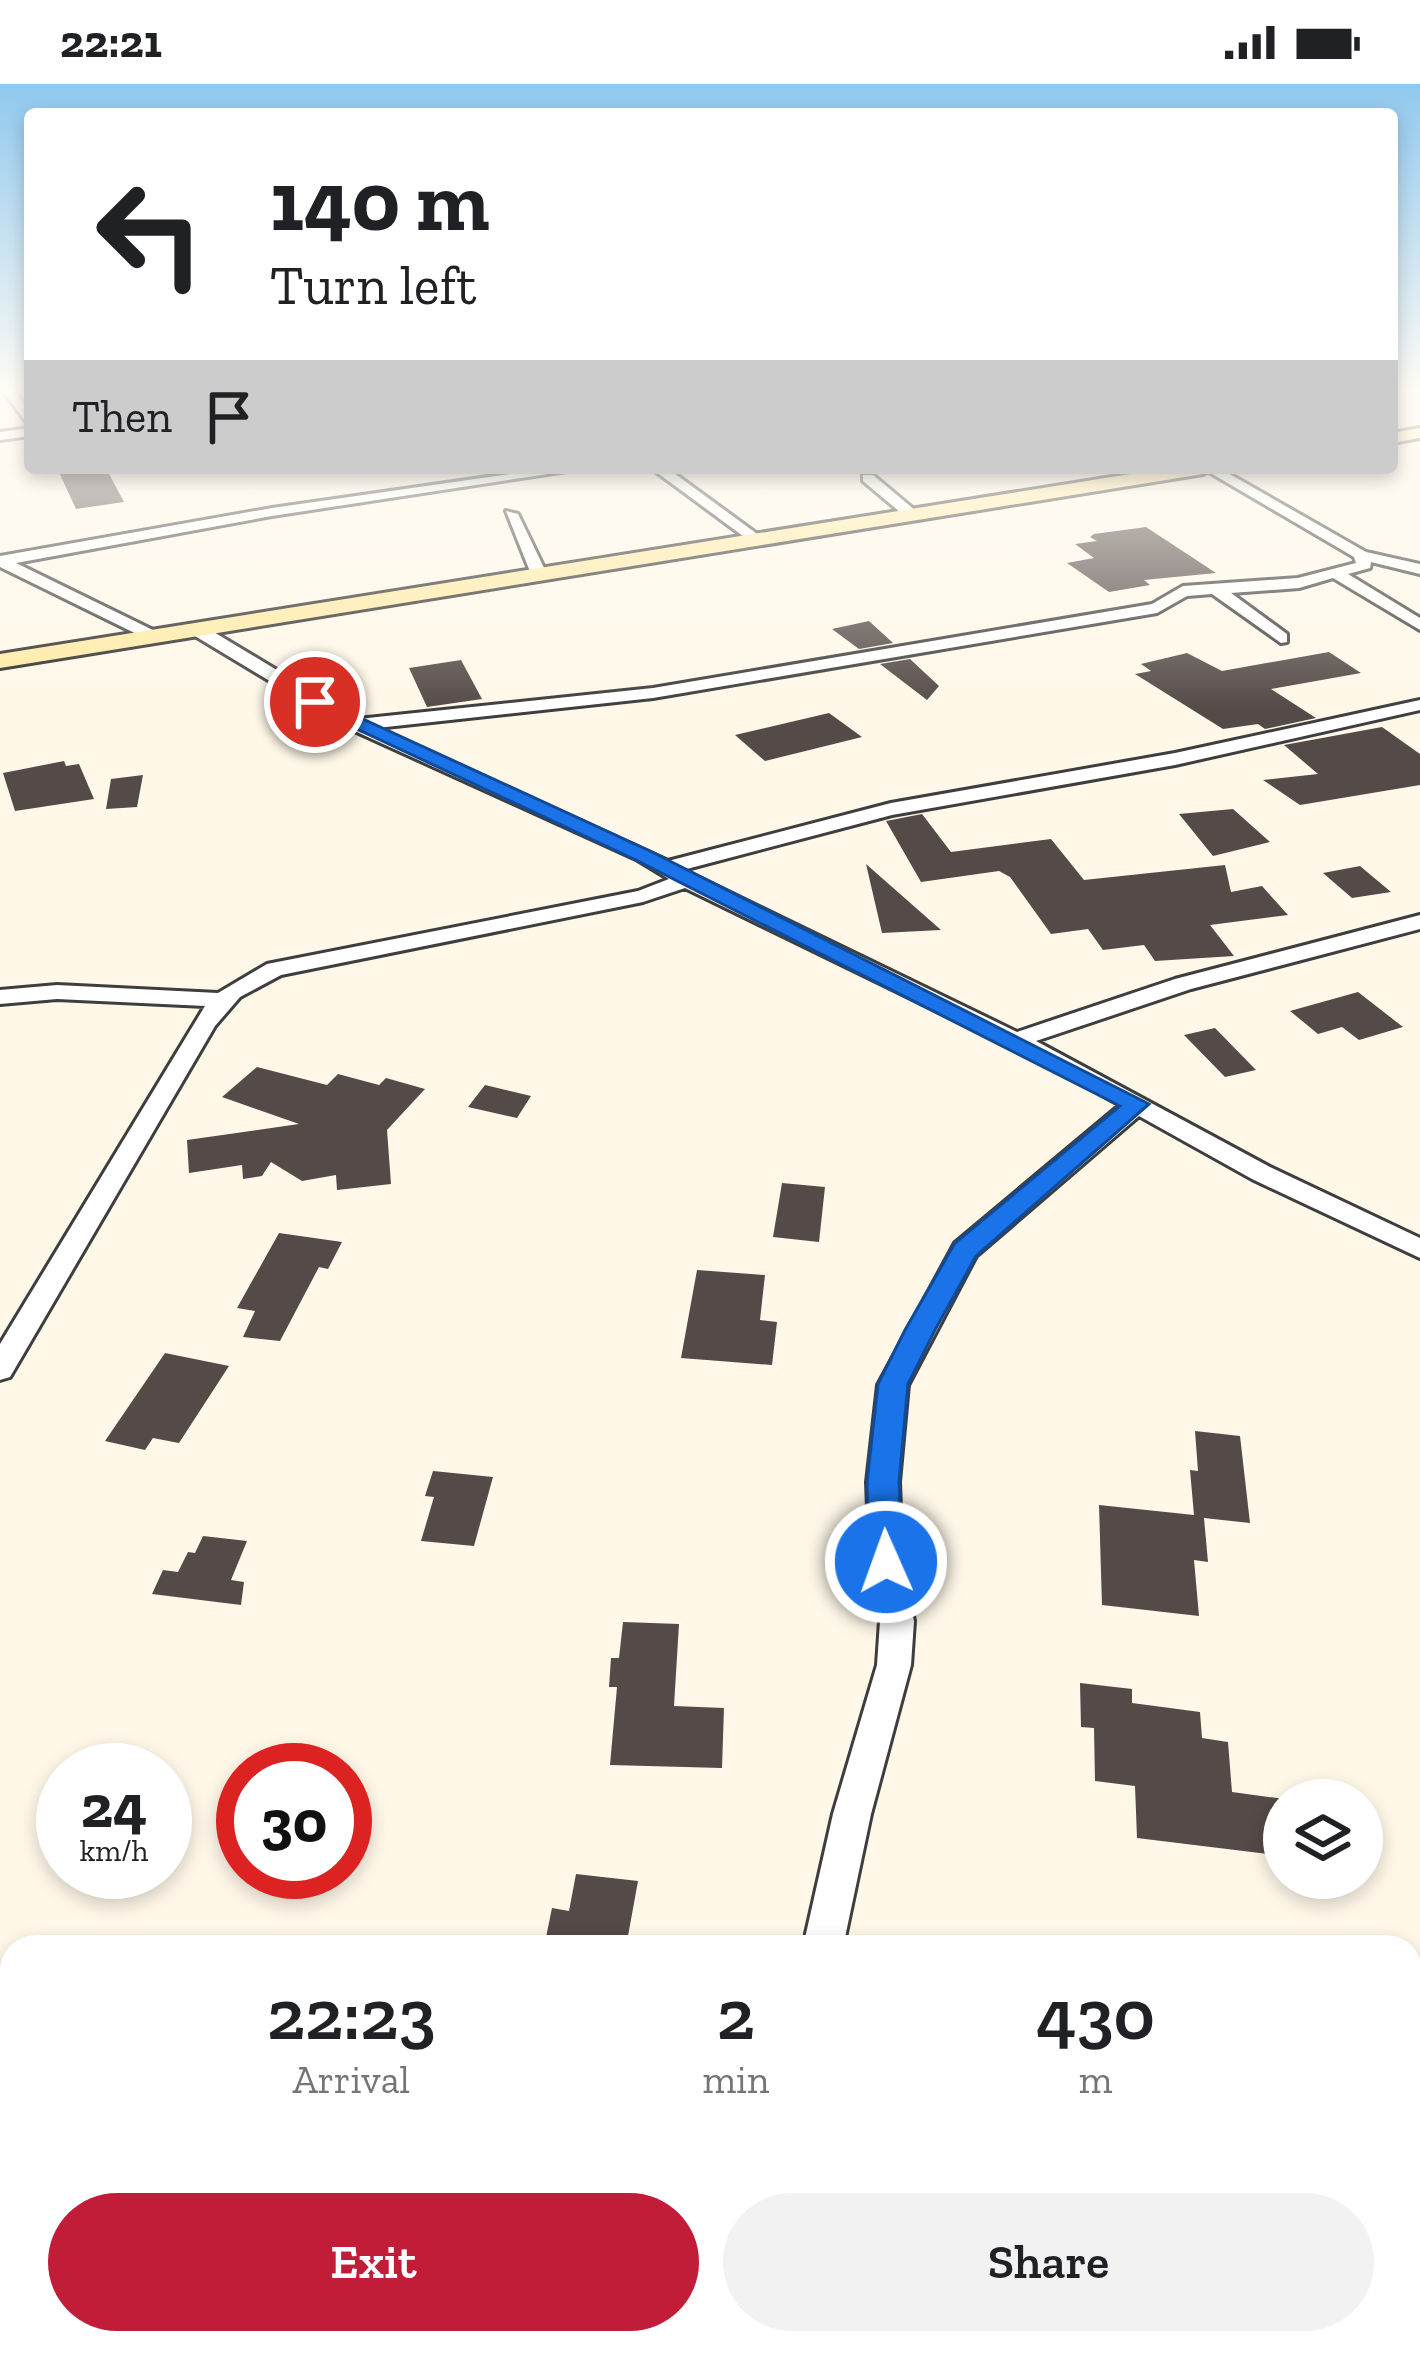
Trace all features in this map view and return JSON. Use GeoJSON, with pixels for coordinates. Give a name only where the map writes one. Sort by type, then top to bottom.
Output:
{"type":"FeatureCollection","features":[{"type":"Feature","properties":{"kind":"street"},"geometry":{"type":"LineString","coordinates":[[4,566],[272,512],[377,497]]}},
{"type":"Feature","properties":{"kind":"street"},"geometry":{"type":"LineString","coordinates":[[699,497],[756,539]]}},
{"type":"Feature","properties":{"kind":"street"},"geometry":{"type":"LineString","coordinates":[[891,497],[911,514]]}},
{"type":"Feature","properties":{"kind":"street"},"geometry":{"type":"LineString","coordinates":[[0,661],[1020,497]]}},
{"type":"Feature","properties":{"kind":"street"},"geometry":{"type":"LineString","coordinates":[[1258,497],[1361,555],[1420,569]]}},
{"type":"Feature","properties":{"kind":"street"},"geometry":{"type":"LineString","coordinates":[[511,514],[539,574]]}},
{"type":"Feature","properties":{"kind":"street"},"geometry":{"type":"LineString","coordinates":[[354,724],[653,693],[1157,608],[1183,592],[1299,584],[1364,565],[1361,555]]}},
{"type":"Feature","properties":{"kind":"street"},"geometry":{"type":"LineString","coordinates":[[4,566],[153,637]]}},
{"type":"Feature","properties":{"kind":"street"},"geometry":{"type":"LineString","coordinates":[[1335,573],[1420,625]]}},
{"type":"Feature","properties":{"kind":"street"},"geometry":{"type":"LineString","coordinates":[[1214,587],[1281,638]]}},
{"type":"Feature","properties":{"kind":"street"},"geometry":{"type":"LineString","coordinates":[[196,629],[354,724],[1016,1040],[1261,1173],[1420,1249]]}},
{"type":"Feature","properties":{"kind":"street"},"geometry":{"type":"LineString","coordinates":[[0,1369],[185,1053],[239,982],[274,969],[643,896],[676,874],[891,809],[1174,759],[1420,705]]}},
{"type":"Feature","properties":{"kind":"street"},"geometry":{"type":"LineString","coordinates":[[1016,1040],[1183,984],[1343,938],[1420,922]]}},
{"type":"Feature","properties":{"kind":"street"},"geometry":{"type":"LineString","coordinates":[[0,997],[57,992],[222,1000]]}},
{"type":"Feature","properties":{"kind":"street"},"geometry":{"type":"LineString","coordinates":[[826,1935],[852,1814],[894,1665],[897,1621],[886,1562],[883,1482],[893,1384],[965,1250],[1137,1104]]}},
{"type":"Feature","properties":{"kind":"building"},"geometry":{"type":"Polygon","coordinates":[[[70,497],[121,497],[124,502],[76,509],[70,497]]]}},
{"type":"Feature","properties":{"kind":"building"},"geometry":{"type":"Polygon","coordinates":[[[1146,527],[1216,573],[1144,580],[1150,585],[1109,592],[1067,563],[1094,558],[1075,544],[1097,541],[1090,537],[1094,534],[1146,527]]]}},
{"type":"Feature","properties":{"kind":"building"},"geometry":{"type":"Polygon","coordinates":[[[869,621],[893,643],[859,649],[832,629],[869,621]]]}},
{"type":"Feature","properties":{"kind":"building"},"geometry":{"type":"Polygon","coordinates":[[[1329,652],[1361,673],[1271,689],[1316,718],[1265,729],[1258,724],[1223,729],[1135,674],[1151,671],[1141,664],[1187,653],[1222,671],[1329,652]]]}},
{"type":"Feature","properties":{"kind":"building"},"geometry":{"type":"Polygon","coordinates":[[[910,659],[939,686],[927,700],[880,664],[910,659]]]}},
{"type":"Feature","properties":{"kind":"building"},"geometry":{"type":"Polygon","coordinates":[[[461,660],[482,699],[427,707],[409,668],[461,660]]]}},
{"type":"Feature","properties":{"kind":"building"},"geometry":{"type":"Polygon","coordinates":[[[829,713],[862,737],[765,761],[735,735],[829,713]]]}},
{"type":"Feature","properties":{"kind":"building"},"geometry":{"type":"Polygon","coordinates":[[[1382,727],[1420,754],[1420,785],[1300,805],[1263,780],[1318,774],[1284,745],[1382,727]]]}},
{"type":"Feature","properties":{"kind":"building"},"geometry":{"type":"Polygon","coordinates":[[[64,761],[66,766],[79,764],[94,799],[15,811],[3,773],[64,761]]]}},
{"type":"Feature","properties":{"kind":"building"},"geometry":{"type":"Polygon","coordinates":[[[143,775],[137,807],[106,809],[111,779],[143,775]]]}},
{"type":"Feature","properties":{"kind":"building"},"geometry":{"type":"Polygon","coordinates":[[[1233,809],[1270,842],[1213,856],[1179,814],[1233,809]]]}},
{"type":"Feature","properties":{"kind":"building"},"geometry":{"type":"Polygon","coordinates":[[[922,814],[951,852],[1051,839],[1084,880],[1225,865],[1231,892],[1262,886],[1288,915],[1210,925],[1234,956],[1155,961],[1144,945],[1103,950],[1088,929],[1051,934],[1010,877],[999,871],[921,882],[886,821],[922,814]]]}},
{"type":"Feature","properties":{"kind":"building"},"geometry":{"type":"Polygon","coordinates":[[[866,864],[941,930],[882,933],[866,864]]]}},
{"type":"Feature","properties":{"kind":"building"},"geometry":{"type":"Polygon","coordinates":[[[1360,866],[1391,892],[1352,898],[1323,873],[1360,866]]]}},
{"type":"Feature","properties":{"kind":"building"},"geometry":{"type":"Polygon","coordinates":[[[1358,992],[1403,1027],[1359,1040],[1342,1027],[1318,1034],[1290,1011],[1358,992]]]}},
{"type":"Feature","properties":{"kind":"building"},"geometry":{"type":"Polygon","coordinates":[[[1215,1028],[1256,1070],[1225,1077],[1184,1035],[1215,1028]]]}},
{"type":"Feature","properties":{"kind":"building"},"geometry":{"type":"Polygon","coordinates":[[[257,1067],[327,1085],[338,1074],[379,1085],[386,1078],[425,1089],[387,1130],[391,1184],[337,1190],[336,1175],[302,1181],[271,1162],[262,1176],[243,1179],[242,1165],[189,1173],[187,1140],[299,1124],[222,1097],[257,1067]]]}},
{"type":"Feature","properties":{"kind":"building"},"geometry":{"type":"Polygon","coordinates":[[[485,1085],[531,1096],[517,1118],[468,1107],[485,1085]]]}},
{"type":"Feature","properties":{"kind":"building"},"geometry":{"type":"Polygon","coordinates":[[[782,1183],[825,1187],[819,1242],[773,1237],[782,1183]]]}},
{"type":"Feature","properties":{"kind":"building"},"geometry":{"type":"Polygon","coordinates":[[[279,1233],[342,1242],[328,1269],[319,1267],[280,1341],[243,1337],[255,1311],[237,1308],[279,1233]]]}},
{"type":"Feature","properties":{"kind":"building"},"geometry":{"type":"Polygon","coordinates":[[[697,1270],[765,1275],[760,1320],[777,1322],[772,1365],[681,1358],[697,1270]]]}},
{"type":"Feature","properties":{"kind":"building"},"geometry":{"type":"Polygon","coordinates":[[[165,1353],[229,1366],[179,1443],[153,1438],[145,1450],[105,1441],[165,1353]]]}},
{"type":"Feature","properties":{"kind":"building"},"geometry":{"type":"Polygon","coordinates":[[[1195,1431],[1240,1436],[1250,1523],[1204,1518],[1208,1562],[1194,1560],[1199,1616],[1102,1605],[1099,1505],[1194,1515],[1190,1470],[1198,1471],[1195,1431]]]}},
{"type":"Feature","properties":{"kind":"building"},"geometry":{"type":"Polygon","coordinates":[[[433,1471],[493,1477],[474,1546],[421,1541],[434,1497],[425,1496],[433,1471]]]}},
{"type":"Feature","properties":{"kind":"building"},"geometry":{"type":"Polygon","coordinates":[[[203,1536],[247,1541],[231,1580],[244,1582],[241,1605],[152,1594],[163,1570],[178,1572],[203,1536]]]}},
{"type":"Feature","properties":{"kind":"building"},"geometry":{"type":"Polygon","coordinates":[[[623,1622],[679,1624],[674,1706],[724,1708],[722,1768],[610,1765],[617,1687],[609,1687],[611,1658],[619,1658],[623,1622]]]}},
{"type":"Feature","properties":{"kind":"building"},"geometry":{"type":"Polygon","coordinates":[[[1080,1683],[1132,1689],[1132,1703],[1200,1712],[1202,1738],[1228,1742],[1232,1792],[1263,1796],[1263,1853],[1137,1838],[1135,1786],[1095,1781],[1094,1728],[1081,1727],[1080,1683]]]}},
{"type":"Feature","properties":{"kind":"building"},"geometry":{"type":"Polygon","coordinates":[[[576,1874],[638,1881],[628,1935],[546,1935],[552,1908],[569,1911],[576,1874]]]}},
{"type":"Feature","properties":{"kind":"route"},"geometry":{"type":"LineString","coordinates":[[315,702],[434,762],[643,855],[1137,1104],[965,1250],[920,1330],[893,1384],[883,1482],[886,1562]]}}]}
